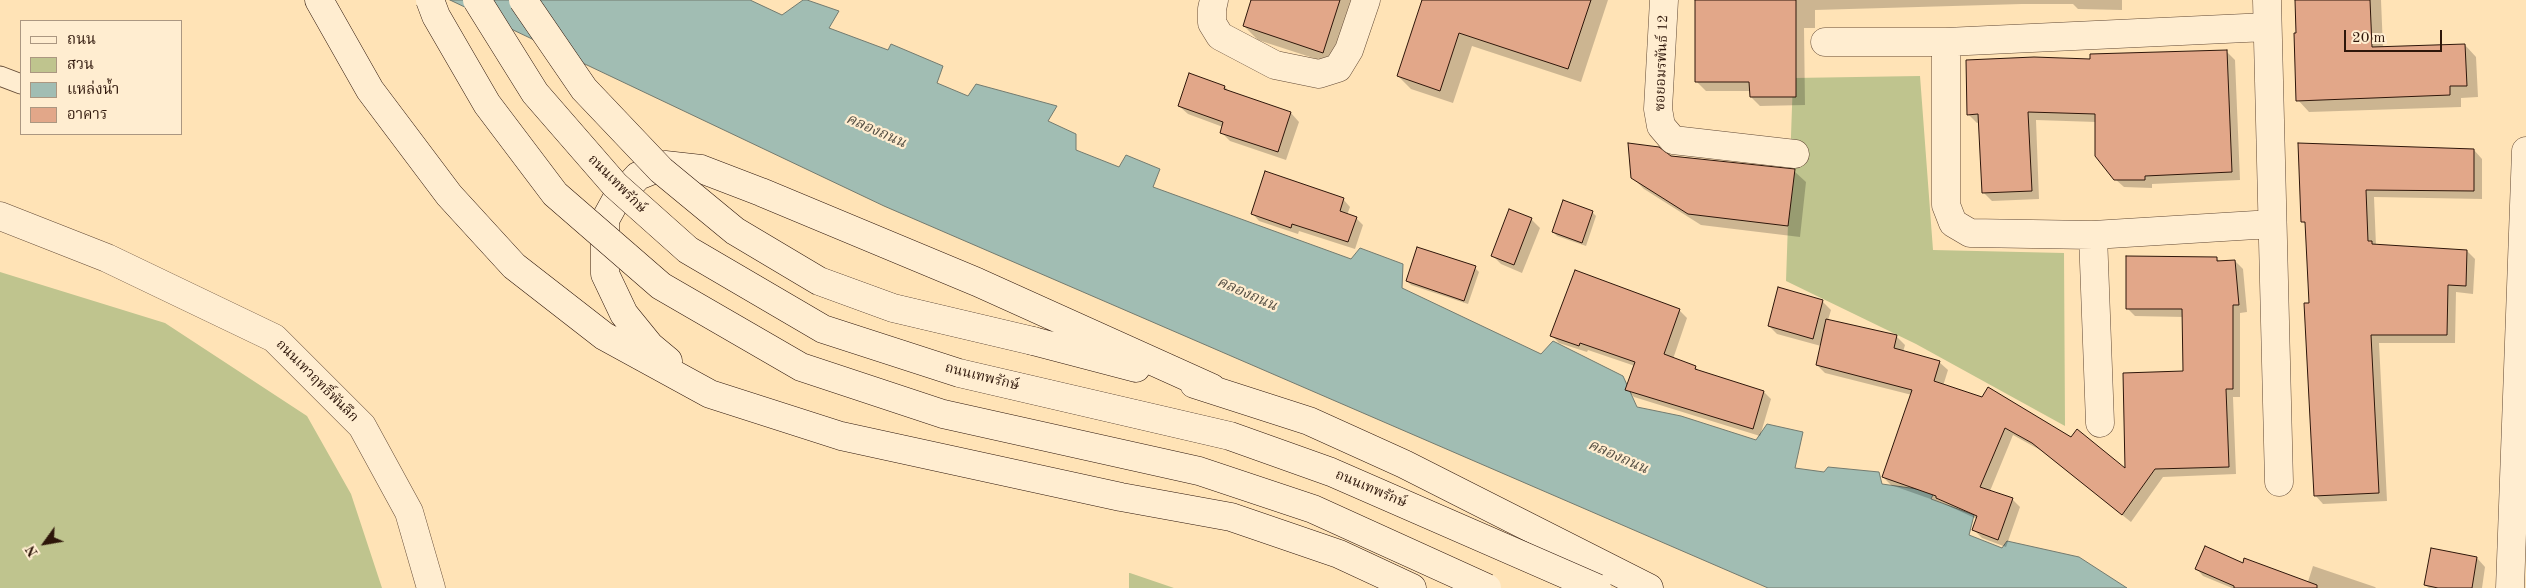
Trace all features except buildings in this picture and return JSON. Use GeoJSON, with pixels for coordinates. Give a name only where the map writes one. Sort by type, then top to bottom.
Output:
{"type":"FeatureCollection","features":[{"type":"Feature","properties":{"kind":"main road"},"geometry":{"type":"LineString","coordinates":[[319,0],[370,90],[449,195],[514,266],[604,336],[710,394],[841,436],[1112,494],[1231,517],[1339,554],[1412,588]]}},
{"type":"Feature","properties":{"kind":"main road"},"geometry":{"type":"LineString","coordinates":[[430,0],[487,104],[555,194],[661,286],[801,367],[942,414],[1199,471],[1313,509],[1486,588]]}},
{"type":"Feature","properties":{"kind":"main road","name":"ถนนเทพรักษ์"},"geometry":{"type":"LineString","coordinates":[[477,0],[535,93],[615,185],[688,250],[823,329],[959,373],[1230,436],[1331,472],[1598,588]]}},
{"type":"Feature","properties":{"kind":"main road"},"geometry":{"type":"LineString","coordinates":[[523,0],[584,89],[661,170],[736,231],[819,281],[892,308],[1033,341],[1212,388],[1309,421],[1404,464],[1649,588]]}},
{"type":"Feature","properties":{"kind":"main road"},"geometry":{"type":"LineString","coordinates":[[1214,0],[1212,23],[1220,36],[1275,65],[1319,74],[1338,68],[1349,50],[1366,0]]}},
{"type":"Feature","properties":{"kind":"main road","name":"ซอยอมรพันธ์ 12"},"geometry":{"type":"LineString","coordinates":[[1664,0],[1658,109],[1661,126],[1673,140],[1795,154]]}},
{"type":"Feature","properties":{"kind":"main road"},"geometry":{"type":"LineString","coordinates":[[2267,0],[2279,482]]}},
{"type":"Feature","properties":{"kind":"main road"},"geometry":{"type":"LineString","coordinates":[[1825,42],[1946,42],[2267,27]]}},
{"type":"Feature","properties":{"kind":"main road"},"geometry":{"type":"LineString","coordinates":[[1946,42],[1946,205],[1953,223],[1970,233],[2093,235],[2272,224]]}},
{"type":"Feature","properties":{"kind":"main road"},"geometry":{"type":"LineString","coordinates":[[2510,588],[2526,151]]}},
{"type":"Feature","properties":{"kind":"main road"},"geometry":{"type":"LineString","coordinates":[[710,394],[650,346],[624,314],[605,274],[605,220],[616,200],[638,176],[665,165],[702,169],[761,192],[977,282],[1212,388]]}},
{"type":"Feature","properties":{"kind":"main road","name":"ถนนเทวฤทธิ์พันลึก"},"geometry":{"type":"LineString","coordinates":[[0,216],[107,258],[274,338],[362,426],[409,512],[431,588]]}},
{"type":"Feature","properties":{"kind":"main road"},"geometry":{"type":"LineString","coordinates":[[2093,235],[2100,423]]}},
{"type":"Feature","properties":{"kind":"lane"},"geometry":{"type":"LineString","coordinates":[[0,76],[20,84]]}},
{"type":"Feature","properties":{"kind":"green space"},"geometry":{"type":"Polygon","coordinates":[[[1920,76],[1933,250],[2064,253],[2065,426],[1916,344],[1786,281],[1793,78],[1920,76]]]}},
{"type":"Feature","properties":{"kind":"green space"},"geometry":{"type":"Polygon","coordinates":[[[0,272],[165,323],[307,416],[351,494],[382,588],[0,588],[0,272]]]}},
{"type":"Feature","properties":{"kind":"green space"},"geometry":{"type":"Polygon","coordinates":[[[1130,573],[1174,588],[1129,588],[1130,573]]]}},
{"type":"Feature","properties":{"kind":"water","name":"คลองถนน"},"geometry":{"type":"Polygon","coordinates":[[[450,0],[750,0],[782,15],[803,0],[807,0],[839,11],[829,28],[888,50],[891,44],[943,66],[937,83],[968,96],[976,84],[1057,106],[1048,121],[1076,134],[1076,150],[1119,167],[1126,155],[1160,169],[1153,187],[1351,259],[1360,248],[1403,264],[1402,288],[1541,354],[1553,341],[1623,376],[1637,407],[1681,416],[1756,440],[1767,424],[1803,432],[1795,468],[1824,472],[1828,467],[1879,472],[1882,484],[1917,489],[1925,481],[1937,486],[1931,499],[1974,515],[1969,535],[2002,548],[2007,541],[2079,557],[2127,588],[1768,588],[884,206],[450,0]]]}}]}
